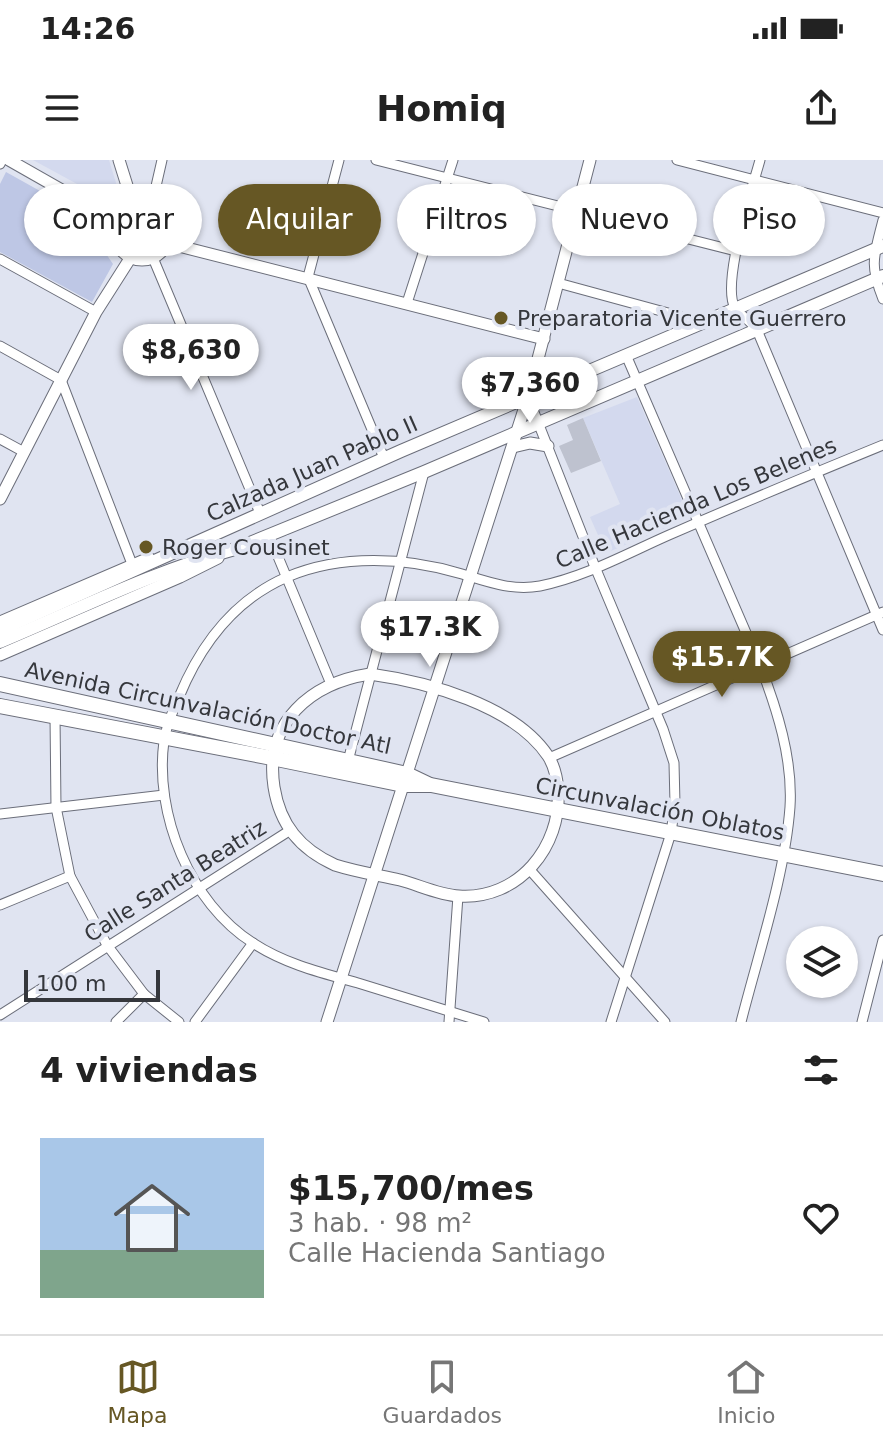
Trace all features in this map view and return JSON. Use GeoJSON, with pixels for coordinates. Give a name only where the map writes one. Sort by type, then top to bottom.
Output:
{"type":"FeatureCollection","features":[{"type":"Feature","properties":{"kind":"main road","name":"Calzada Juan Pablo II"},"geometry":{"type":"LineString","coordinates":[[0,642],[107,591],[198,540],[880,248]]}},
{"type":"Feature","properties":{"kind":"main road","name":"Calzada Juan Pablo II"},"geometry":{"type":"LineString","coordinates":[[0,630],[235,549],[424,472],[879,277]]}},
{"type":"Feature","properties":{"kind":"main road","name":"Avenida Circunvalación Doctor Atl"},"geometry":{"type":"LineString","coordinates":[[0,684],[405,780]]}},
{"type":"Feature","properties":{"kind":"main road","name":"Avenida Circunvalación Doctor Atl"},"geometry":{"type":"LineString","coordinates":[[0,706],[164,738],[348,761],[405,780]]}},
{"type":"Feature","properties":{"kind":"main road","name":"Circunvalación Oblatos"},"geometry":{"type":"LineString","coordinates":[[405,780],[882,874]]}},
{"type":"Feature","properties":{"kind":"street"},"geometry":{"type":"LineString","coordinates":[[9,160],[51,184]]}},
{"type":"Feature","properties":{"kind":"street"},"geometry":{"type":"LineString","coordinates":[[119,160],[126,184]]}},
{"type":"Feature","properties":{"kind":"street"},"geometry":{"type":"LineString","coordinates":[[156,184],[162,160]]}},
{"type":"Feature","properties":{"kind":"street"},"geometry":{"type":"LineString","coordinates":[[339,160],[308,277],[384,458]]}},
{"type":"Feature","properties":{"kind":"street"},"geometry":{"type":"LineString","coordinates":[[376,160],[552,205]]}},
{"type":"Feature","properties":{"kind":"street"},"geometry":{"type":"LineString","coordinates":[[407,303],[453,160]]}},
{"type":"Feature","properties":{"kind":"street"},"geometry":{"type":"LineString","coordinates":[[584,184],[590,160]]}},
{"type":"Feature","properties":{"kind":"street"},"geometry":{"type":"LineString","coordinates":[[677,160],[883,213]]}},
{"type":"Feature","properties":{"kind":"street"},"geometry":{"type":"LineString","coordinates":[[754,184],[760,160]]}},
{"type":"Feature","properties":{"kind":"street"},"geometry":{"type":"LineString","coordinates":[[883,220],[880,248],[873,264],[883,299]]}},
{"type":"Feature","properties":{"kind":"street"},"geometry":{"type":"LineString","coordinates":[[202,251],[544,339]]}},
{"type":"Feature","properties":{"kind":"street"},"geometry":{"type":"LineString","coordinates":[[327,1022],[513,447],[565,256]]}},
{"type":"Feature","properties":{"kind":"street"},"geometry":{"type":"LineString","coordinates":[[735,256],[731,282],[736,310],[757,330],[880,614],[883,630]]}},
{"type":"Feature","properties":{"kind":"street"},"geometry":{"type":"LineString","coordinates":[[0,499],[96,312],[131,257],[153,258],[260,513]]}},
{"type":"Feature","properties":{"kind":"street"},"geometry":{"type":"LineString","coordinates":[[0,259],[96,312]]}},
{"type":"Feature","properties":{"kind":"street"},"geometry":{"type":"LineString","coordinates":[[558,283],[705,323]]}},
{"type":"Feature","properties":{"kind":"street"},"geometry":{"type":"LineString","coordinates":[[0,346],[61,380],[132,564]]}},
{"type":"Feature","properties":{"kind":"street"},"geometry":{"type":"LineString","coordinates":[[626,355],[760,665],[777,708],[785,747],[790,805],[783,855],[741,1022]]}},
{"type":"Feature","properties":{"kind":"street"},"geometry":{"type":"LineString","coordinates":[[528,397],[595,567],[656,709],[674,763],[675,804],[671,833],[611,1022]]}},
{"type":"Feature","properties":{"kind":"street"},"geometry":{"type":"LineString","coordinates":[[0,439],[24,452]]}},
{"type":"Feature","properties":{"kind":"street"},"geometry":{"type":"LineString","coordinates":[[513,447],[530,443],[548,446]]}},
{"type":"Feature","properties":{"kind":"street","name":"Calle Hacienda Los Belenes"},"geometry":{"type":"LineString","coordinates":[[484,1022],[449,1016],[294,964],[253,943],[220,918],[198,887],[176,840],[164,795],[164,738],[168,722],[186,679],[207,642],[242,605],[288,577],[313,568],[346,561],[399,562],[485,583],[510,587],[538,586],[595,567],[883,445]]}},
{"type":"Feature","properties":{"kind":"street"},"geometry":{"type":"LineString","coordinates":[[348,761],[424,472]]}},
{"type":"Feature","properties":{"kind":"street"},"geometry":{"type":"LineString","coordinates":[[269,535],[331,684]]}},
{"type":"Feature","properties":{"kind":"street","name":"Calzada Juan Pablo II"},"geometry":{"type":"LineString","coordinates":[[0,622],[132,564],[198,540]]}},
{"type":"Feature","properties":{"kind":"street","name":"Calzada Juan Pablo II"},"geometry":{"type":"LineString","coordinates":[[0,655],[180,577],[235,549]]}},
{"type":"Feature","properties":{"kind":"street"},"geometry":{"type":"LineString","coordinates":[[549,758],[880,614]]}},
{"type":"Feature","properties":{"kind":"street"},"geometry":{"type":"LineString","coordinates":[[370,674],[433,687],[508,718],[534,739],[549,758],[557,782],[558,811],[549,842],[530,870],[490,892],[458,896],[355,872],[318,857],[289,831],[275,796],[274,751],[294,710],[331,684],[370,674]]}},
{"type":"Feature","properties":{"kind":"street"},"geometry":{"type":"LineString","coordinates":[[55,716],[56,807],[70,876],[107,945],[144,994],[179,1022]]}},
{"type":"Feature","properties":{"kind":"street"},"geometry":{"type":"LineString","coordinates":[[0,814],[164,795]]}},
{"type":"Feature","properties":{"kind":"street","name":"Calle Santa Beatriz"},"geometry":{"type":"LineString","coordinates":[[0,1015],[289,831]]}},
{"type":"Feature","properties":{"kind":"street"},"geometry":{"type":"LineString","coordinates":[[530,870],[665,1022]]}},
{"type":"Feature","properties":{"kind":"street"},"geometry":{"type":"LineString","coordinates":[[0,905],[70,876]]}},
{"type":"Feature","properties":{"kind":"street"},"geometry":{"type":"LineString","coordinates":[[449,1016],[458,896]]}},
{"type":"Feature","properties":{"kind":"street"},"geometry":{"type":"LineString","coordinates":[[862,1022],[880,962],[883,940]]}},
{"type":"Feature","properties":{"kind":"street"},"geometry":{"type":"LineString","coordinates":[[195,1022],[253,943]]}},
{"type":"Feature","properties":{"kind":"street"},"geometry":{"type":"LineString","coordinates":[[116,1022],[144,994]]}},
{"type":"Feature","properties":{"kind":"shaded area"},"geometry":{"type":"Polygon","coordinates":[[[33,160],[109,160],[116,184],[77,184],[33,160]]]}},
{"type":"Feature","properties":{"kind":"shaded area"},"geometry":{"type":"Polygon","coordinates":[[[6,172],[28,184],[24,184],[24,256],[108,256],[113,264],[92,302],[0,252],[0,184],[6,172]]]}},
{"type":"Feature","properties":{"kind":"shaded area"},"geometry":{"type":"Polygon","coordinates":[[[637,397],[688,514],[686,519],[606,553],[590,517],[620,504],[583,418],[637,397]]]}},
{"type":"Feature","properties":{"kind":"building"},"geometry":{"type":"Polygon","coordinates":[[[583,418],[601,461],[571,473],[559,446],[573,440],[567,425],[583,418]]]}},
{"type":"Feature","properties":{"kind":"place","name":"Preparatoria Vicente Guerrero"},"geometry":{"type":"Point","coordinates":[501,318]}},
{"type":"Feature","properties":{"kind":"place","name":"Roger Cousinet"},"geometry":{"type":"Point","coordinates":[146,547]}}]}
